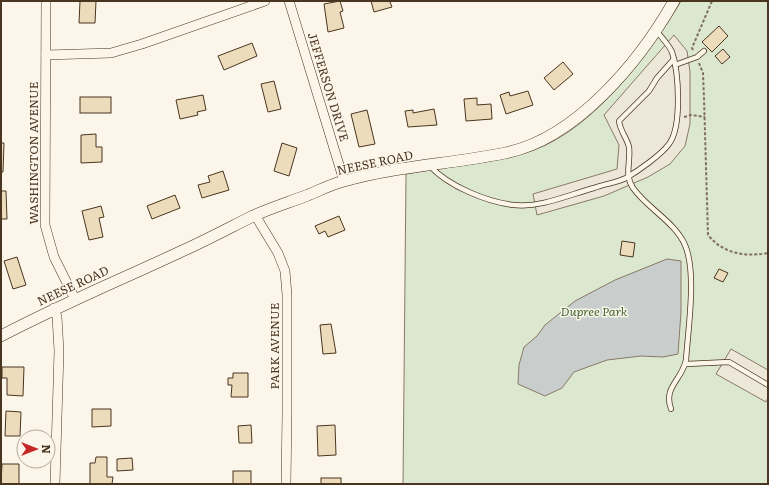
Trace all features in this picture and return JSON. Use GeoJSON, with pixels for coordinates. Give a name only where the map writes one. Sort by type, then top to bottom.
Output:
{"type":"FeatureCollection","features":[{"type":"Feature","properties":{"kind":"street","name":"WASHINGTON AVENUE"},"geometry":{"type":"LineString","coordinates":[[46,1],[45,225],[54,257],[75,299]]}},
{"type":"Feature","properties":{"kind":"street"},"geometry":{"type":"LineString","coordinates":[[46,55],[111,52],[142,44],[265,1]]}},
{"type":"Feature","properties":{"kind":"street","name":"JEFFERSON DRIVE"},"geometry":{"type":"LineString","coordinates":[[289,1],[344,181]]}},
{"type":"Feature","properties":{"kind":"street","name":"NEESE ROAD"},"geometry":{"type":"LineString","coordinates":[[1,336],[54,308],[181,252],[255,215],[344,181],[429,164],[506,153],[531,145],[565,126],[593,103],[624,71],[656,30],[674,1]]}},
{"type":"Feature","properties":{"kind":"street","name":"PARK AVENUE"},"geometry":{"type":"LineString","coordinates":[[255,215],[278,253],[284,271],[287,295],[286,484]]}},
{"type":"Feature","properties":{"kind":"street"},"geometry":{"type":"LineString","coordinates":[[54,308],[57,317],[59,351],[56,484]]}},
{"type":"Feature","properties":{"kind":"lane"},"geometry":{"type":"LineString","coordinates":[[429,164],[445,179],[478,196],[492,201],[514,205],[536,205],[627,177],[668,146],[673,137],[677,120],[674,59],[671,51],[656,30]]}},
{"type":"Feature","properties":{"kind":"lane"},"geometry":{"type":"LineString","coordinates":[[675,65],[697,57],[704,51]]}},
{"type":"Feature","properties":{"kind":"lane"},"geometry":{"type":"LineString","coordinates":[[671,409],[668,400],[669,393],[686,364],[690,276],[689,259],[684,244],[676,231],[633,188],[627,177],[628,145],[620,128],[619,121],[649,91],[656,78],[674,59]]}},
{"type":"Feature","properties":{"kind":"lane"},"geometry":{"type":"LineString","coordinates":[[686,364],[729,362],[768,385]]}},
{"type":"Feature","properties":{"kind":"path"},"geometry":{"type":"LineString","coordinates":[[712,1],[692,48],[703,73],[708,235],[712,240],[725,249],[741,255],[753,255],[768,252]]}},
{"type":"Feature","properties":{"kind":"path"},"geometry":{"type":"LineString","coordinates":[[677,120],[691,115],[705,117]]}},
{"type":"Feature","properties":{"kind":"green space","name":"Dupree Park"},"geometry":{"type":"Polygon","coordinates":[[[681,1],[768,1],[768,484],[403,484],[406,174],[504,159],[534,150],[556,139],[578,125],[618,88],[653,44],[681,1]]]}},
{"type":"Feature","properties":{"kind":"shaded area"},"geometry":{"type":"Polygon","coordinates":[[[674,35],[687,51],[690,72],[690,124],[685,146],[670,164],[648,177],[604,196],[537,215],[533,194],[617,169],[619,145],[604,115],[674,35]]]}},
{"type":"Feature","properties":{"kind":"shaded area"},"geometry":{"type":"Polygon","coordinates":[[[667,259],[681,261],[681,312],[678,354],[663,357],[641,356],[607,360],[574,372],[562,388],[545,396],[518,384],[519,365],[524,347],[537,336],[545,325],[575,301],[615,280],[667,259]]]}},
{"type":"Feature","properties":{"kind":"shaded area"},"geometry":{"type":"Polygon","coordinates":[[[731,349],[768,370],[768,398],[766,402],[716,374],[731,349]]]}},
{"type":"Feature","properties":{"kind":"building"},"geometry":{"type":"Polygon","coordinates":[[[80,1],[96,1],[95,23],[79,23],[80,1]]]}},
{"type":"Feature","properties":{"kind":"building"},"geometry":{"type":"Polygon","coordinates":[[[340,1],[343,11],[340,12],[344,28],[328,32],[324,4],[340,1]]]}},
{"type":"Feature","properties":{"kind":"building"},"geometry":{"type":"Polygon","coordinates":[[[371,1],[393,1],[390,2],[392,7],[374,12],[371,1]]]}},
{"type":"Feature","properties":{"kind":"building"},"geometry":{"type":"Polygon","coordinates":[[[719,26],[728,36],[712,52],[702,42],[719,26]]]}},
{"type":"Feature","properties":{"kind":"building"},"geometry":{"type":"Polygon","coordinates":[[[252,43],[257,56],[224,70],[218,56],[252,43]]]}},
{"type":"Feature","properties":{"kind":"building"},"geometry":{"type":"Polygon","coordinates":[[[723,49],[730,57],[722,64],[715,56],[723,49]]]}},
{"type":"Feature","properties":{"kind":"building"},"geometry":{"type":"Polygon","coordinates":[[[563,62],[573,74],[554,90],[544,78],[563,62]]]}},
{"type":"Feature","properties":{"kind":"building"},"geometry":{"type":"Polygon","coordinates":[[[274,81],[281,109],[268,112],[261,84],[274,81]]]}},
{"type":"Feature","properties":{"kind":"building"},"geometry":{"type":"Polygon","coordinates":[[[528,91],[533,105],[506,114],[500,95],[509,92],[510,96],[528,91]]]}},
{"type":"Feature","properties":{"kind":"building"},"geometry":{"type":"Polygon","coordinates":[[[203,95],[206,110],[197,112],[198,115],[180,119],[176,100],[203,95]]]}},
{"type":"Feature","properties":{"kind":"building"},"geometry":{"type":"Polygon","coordinates":[[[80,97],[111,97],[111,113],[80,113],[80,97]]]}},
{"type":"Feature","properties":{"kind":"building"},"geometry":{"type":"Polygon","coordinates":[[[477,98],[477,105],[491,104],[492,119],[466,121],[464,99],[477,98]]]}},
{"type":"Feature","properties":{"kind":"building"},"geometry":{"type":"Polygon","coordinates":[[[434,109],[437,125],[408,127],[405,111],[413,110],[413,113],[434,109]]]}},
{"type":"Feature","properties":{"kind":"building"},"geometry":{"type":"Polygon","coordinates":[[[367,110],[375,144],[359,147],[351,114],[367,110]]]}},
{"type":"Feature","properties":{"kind":"building"},"geometry":{"type":"Polygon","coordinates":[[[96,134],[96,147],[102,147],[102,162],[81,163],[81,135],[96,134]]]}},
{"type":"Feature","properties":{"kind":"building"},"geometry":{"type":"Polygon","coordinates":[[[1,143],[4,143],[3,172],[1,172],[1,143]]]}},
{"type":"Feature","properties":{"kind":"building"},"geometry":{"type":"Polygon","coordinates":[[[282,143],[297,148],[289,176],[274,171],[282,143]]]}},
{"type":"Feature","properties":{"kind":"building"},"geometry":{"type":"Polygon","coordinates":[[[223,171],[229,190],[202,198],[198,185],[210,182],[208,176],[223,171]]]}},
{"type":"Feature","properties":{"kind":"building"},"geometry":{"type":"Polygon","coordinates":[[[1,191],[6,191],[7,219],[1,219],[1,191]]]}},
{"type":"Feature","properties":{"kind":"building"},"geometry":{"type":"Polygon","coordinates":[[[175,195],[180,208],[152,219],[147,206],[175,195]]]}},
{"type":"Feature","properties":{"kind":"building"},"geometry":{"type":"Polygon","coordinates":[[[101,206],[104,217],[99,218],[103,237],[89,240],[82,211],[101,206]]]}},
{"type":"Feature","properties":{"kind":"building"},"geometry":{"type":"Polygon","coordinates":[[[339,216],[345,230],[328,237],[325,231],[319,234],[315,226],[339,216]]]}},
{"type":"Feature","properties":{"kind":"building"},"geometry":{"type":"Polygon","coordinates":[[[622,241],[635,243],[633,257],[620,255],[622,241]]]}},
{"type":"Feature","properties":{"kind":"building"},"geometry":{"type":"Polygon","coordinates":[[[17,257],[26,285],[13,289],[4,261],[17,257]]]}},
{"type":"Feature","properties":{"kind":"building"},"geometry":{"type":"Polygon","coordinates":[[[719,269],[728,273],[723,282],[714,278],[719,269]]]}},
{"type":"Feature","properties":{"kind":"building"},"geometry":{"type":"Polygon","coordinates":[[[331,324],[336,353],[323,354],[320,325],[331,324]]]}},
{"type":"Feature","properties":{"kind":"building"},"geometry":{"type":"Polygon","coordinates":[[[2,367],[24,367],[23,396],[7,395],[7,378],[2,378],[2,367]]]}},
{"type":"Feature","properties":{"kind":"building"},"geometry":{"type":"Polygon","coordinates":[[[233,373],[248,373],[248,397],[231,397],[232,385],[228,385],[228,378],[233,378],[233,373]]]}},
{"type":"Feature","properties":{"kind":"building"},"geometry":{"type":"Polygon","coordinates":[[[92,409],[111,409],[111,426],[92,427],[92,409]]]}},
{"type":"Feature","properties":{"kind":"building"},"geometry":{"type":"Polygon","coordinates":[[[6,411],[21,412],[20,429],[16,429],[16,436],[5,436],[6,411]]]}},
{"type":"Feature","properties":{"kind":"building"},"geometry":{"type":"Polygon","coordinates":[[[251,425],[252,443],[239,443],[238,426],[251,425]]]}},
{"type":"Feature","properties":{"kind":"building"},"geometry":{"type":"Polygon","coordinates":[[[335,425],[336,455],[318,456],[317,426],[335,425]]]}},
{"type":"Feature","properties":{"kind":"building"},"geometry":{"type":"Polygon","coordinates":[[[96,457],[107,457],[107,477],[113,477],[112,484],[90,484],[90,463],[95,463],[96,457]]]}},
{"type":"Feature","properties":{"kind":"building"},"geometry":{"type":"Polygon","coordinates":[[[132,458],[133,470],[117,471],[117,459],[132,458]]]}},
{"type":"Feature","properties":{"kind":"building"},"geometry":{"type":"Polygon","coordinates":[[[2,464],[16,464],[16,469],[19,469],[19,484],[1,484],[2,464]]]}},
{"type":"Feature","properties":{"kind":"building"},"geometry":{"type":"Polygon","coordinates":[[[233,471],[251,471],[251,484],[233,484],[233,471]]]}},
{"type":"Feature","properties":{"kind":"building"},"geometry":{"type":"Polygon","coordinates":[[[321,478],[341,478],[341,484],[321,484],[321,478]]]}}]}
